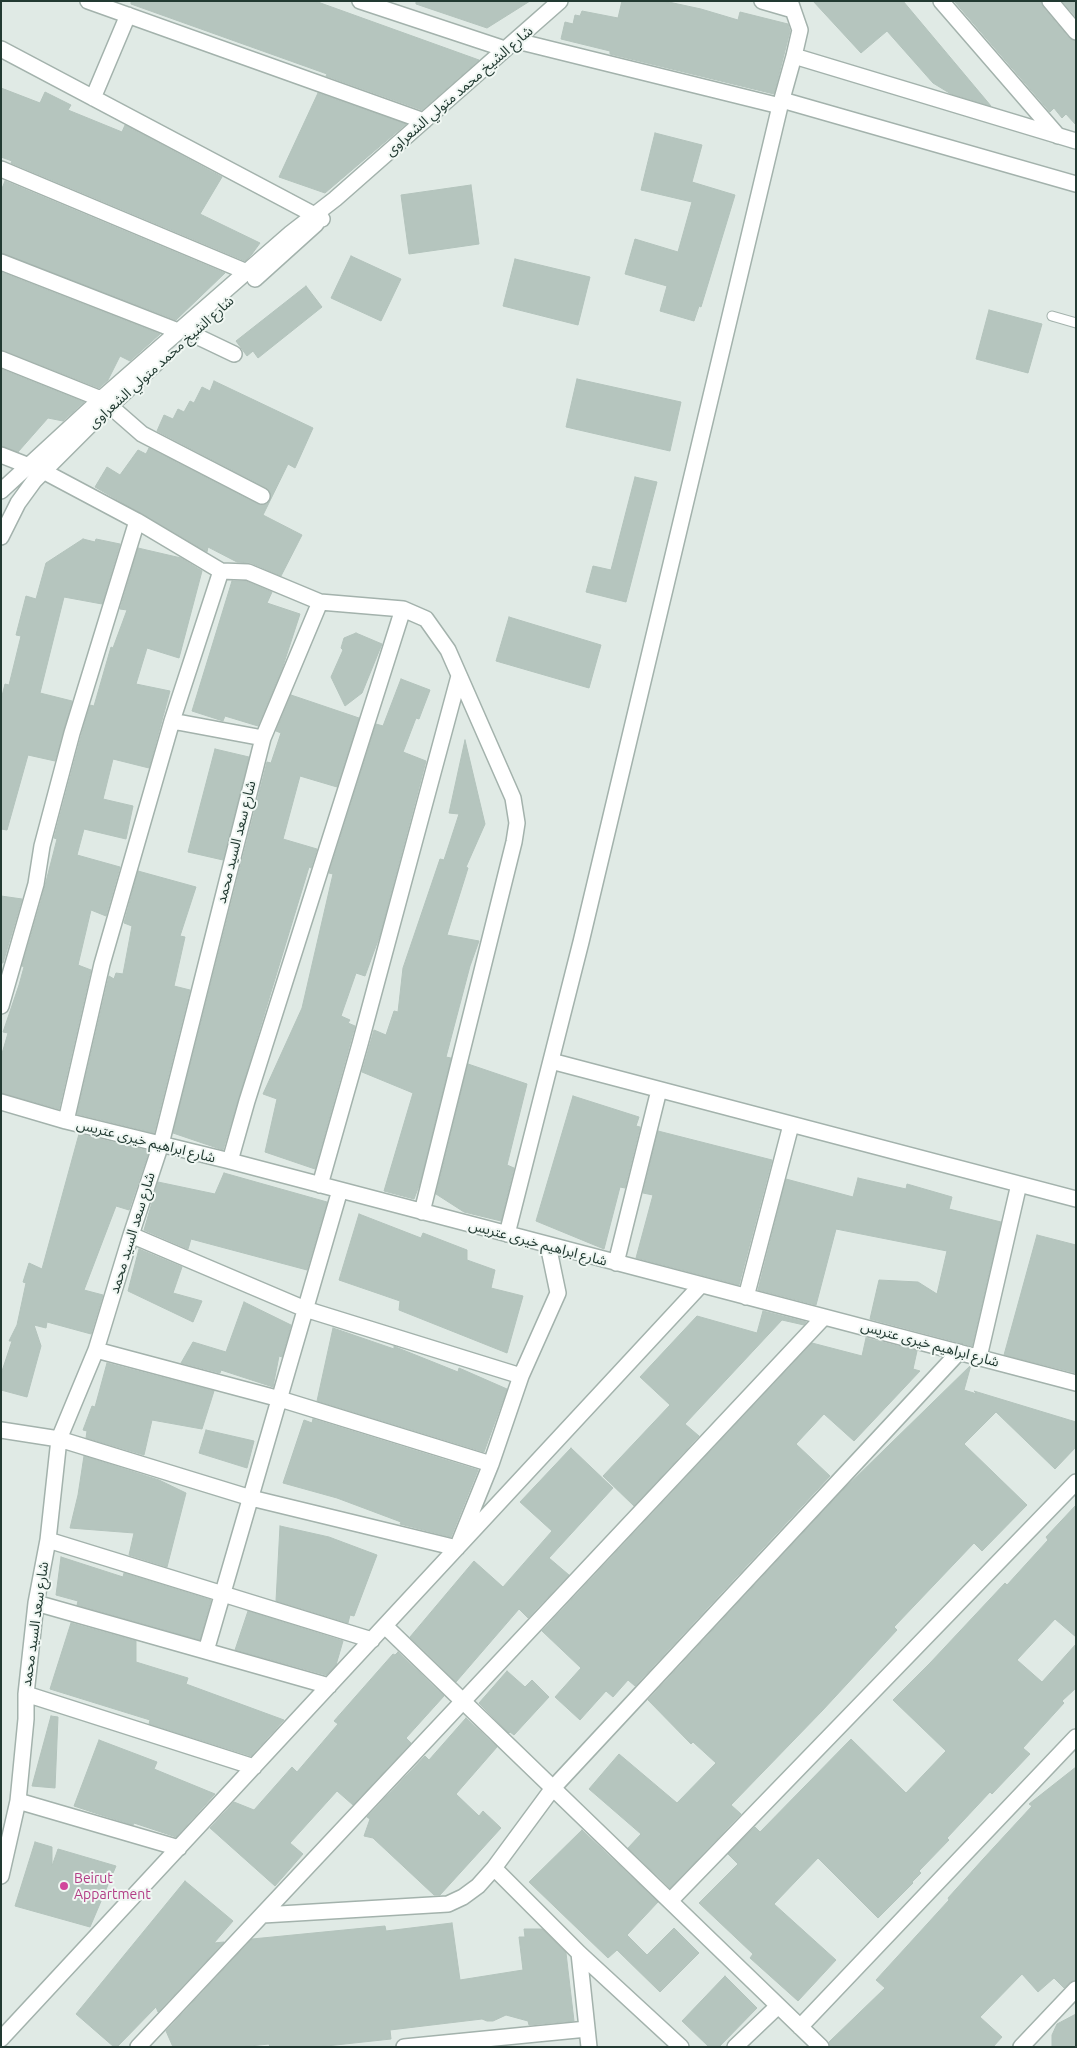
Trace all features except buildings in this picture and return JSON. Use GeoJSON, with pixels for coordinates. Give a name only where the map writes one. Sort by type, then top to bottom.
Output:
{"type":"FeatureCollection","features":[{"type":"Feature","properties":{"kind":"street"},"geometry":{"type":"LineString","coordinates":[[88,1],[424,121]]}},
{"type":"Feature","properties":{"kind":"street"},"geometry":{"type":"LineString","coordinates":[[360,1],[511,45],[781,103],[1076,184]]}},
{"type":"Feature","properties":{"kind":"street","name":"شارع الشيخ محمد متولي الشعراوى"},"geometry":{"type":"LineString","coordinates":[[1,491],[318,217],[560,1]]}},
{"type":"Feature","properties":{"kind":"street"},"geometry":{"type":"LineString","coordinates":[[508,1234],[800,30],[792,6],[762,1]]}},
{"type":"Feature","properties":{"kind":"street"},"geometry":{"type":"LineString","coordinates":[[941,1],[1058,136]]}},
{"type":"Feature","properties":{"kind":"street"},"geometry":{"type":"LineString","coordinates":[[1050,1],[1076,32]]}},
{"type":"Feature","properties":{"kind":"street"},"geometry":{"type":"LineString","coordinates":[[93,98],[128,15]]}},
{"type":"Feature","properties":{"kind":"street"},"geometry":{"type":"LineString","coordinates":[[1,49],[318,217]]}},
{"type":"Feature","properties":{"kind":"street"},"geometry":{"type":"LineString","coordinates":[[794,56],[1076,141]]}},
{"type":"Feature","properties":{"kind":"street"},"geometry":{"type":"LineString","coordinates":[[1,169],[252,274]]}},
{"type":"Feature","properties":{"kind":"street"},"geometry":{"type":"LineString","coordinates":[[1,262],[184,332],[234,354]]}},
{"type":"Feature","properties":{"kind":"street"},"geometry":{"type":"LineString","coordinates":[[1,359],[105,402],[142,434],[262,496]]}},
{"type":"Feature","properties":{"kind":"street","name":"شارع الشيخ محمد متولي الشعراوى"},"geometry":{"type":"LineString","coordinates":[[1,537],[18,503],[43,471],[105,402]]}},
{"type":"Feature","properties":{"kind":"street"},"geometry":{"type":"LineString","coordinates":[[1,455],[28,466]]}},
{"type":"Feature","properties":{"kind":"street"},"geometry":{"type":"LineString","coordinates":[[43,471],[137,521],[221,571],[248,572],[320,602],[402,609],[426,619],[448,650],[513,798],[516,823],[514,842],[422,1212]]}},
{"type":"Feature","properties":{"kind":"street"},"geometry":{"type":"LineString","coordinates":[[1,1006],[36,884],[42,846],[72,733],[137,521]]}},
{"type":"Feature","properties":{"kind":"street"},"geometry":{"type":"LineString","coordinates":[[66,1121],[102,964],[172,721],[221,571]]}},
{"type":"Feature","properties":{"kind":"street","name":"شارع سعد السيد محمد"},"geometry":{"type":"LineString","coordinates":[[1,1876],[18,1801],[26,1719],[26,1694],[36,1603],[48,1540],[59,1439],[96,1350],[161,1144],[263,738],[320,602]]}},
{"type":"Feature","properties":{"kind":"street"},"geometry":{"type":"LineString","coordinates":[[230,1162],[247,1101],[402,609]]}},
{"type":"Feature","properties":{"kind":"street"},"geometry":{"type":"LineString","coordinates":[[320,1185],[459,676]]}},
{"type":"Feature","properties":{"kind":"street"},"geometry":{"type":"LineString","coordinates":[[172,721],[263,738]]}},
{"type":"Feature","properties":{"kind":"street"},"geometry":{"type":"LineString","coordinates":[[551,1061],[1076,1199]]}},
{"type":"Feature","properties":{"kind":"street"},"geometry":{"type":"LineString","coordinates":[[616,1263],[659,1090]]}},
{"type":"Feature","properties":{"kind":"street","name":"شارع ابراهيم خيرى عتريس"},"geometry":{"type":"LineString","coordinates":[[1,1102],[66,1121],[340,1190],[1076,1383]]}},
{"type":"Feature","properties":{"kind":"street"},"geometry":{"type":"LineString","coordinates":[[746,1297],[792,1125]]}},
{"type":"Feature","properties":{"kind":"street"},"geometry":{"type":"LineString","coordinates":[[979,1357],[1019,1184]]}},
{"type":"Feature","properties":{"kind":"street"},"geometry":{"type":"LineString","coordinates":[[206,1651],[340,1190]]}},
{"type":"Feature","properties":{"kind":"street"},"geometry":{"type":"LineString","coordinates":[[131,1235],[305,1309],[521,1376]]}},
{"type":"Feature","properties":{"kind":"street"},"geometry":{"type":"LineString","coordinates":[[457,1548],[491,1464],[521,1376],[558,1292],[548,1245]]}},
{"type":"Feature","properties":{"kind":"street"},"geometry":{"type":"LineString","coordinates":[[1,2039],[701,1285]]}},
{"type":"Feature","properties":{"kind":"street"},"geometry":{"type":"LineString","coordinates":[[138,2047],[824,1317]]}},
{"type":"Feature","properties":{"kind":"street"},"geometry":{"type":"LineString","coordinates":[[96,1350],[280,1399],[491,1464]]}},
{"type":"Feature","properties":{"kind":"street"},"geometry":{"type":"LineString","coordinates":[[263,1915],[448,1904],[463,1897],[478,1886],[494,1868],[553,1788],[959,1352]]}},
{"type":"Feature","properties":{"kind":"street"},"geometry":{"type":"LineString","coordinates":[[1,1430],[59,1439],[251,1498],[457,1548]]}},
{"type":"Feature","properties":{"kind":"street"},"geometry":{"type":"LineString","coordinates":[[670,1901],[1076,1482]]}},
{"type":"Feature","properties":{"kind":"street"},"geometry":{"type":"LineString","coordinates":[[48,1540],[372,1640]]}},
{"type":"Feature","properties":{"kind":"street"},"geometry":{"type":"LineString","coordinates":[[36,1603],[330,1686]]}},
{"type":"Feature","properties":{"kind":"street"},"geometry":{"type":"LineString","coordinates":[[385,1626],[821,2047]]}},
{"type":"Feature","properties":{"kind":"street"},"geometry":{"type":"LineString","coordinates":[[26,1694],[254,1766]]}},
{"type":"Feature","properties":{"kind":"street"},"geometry":{"type":"LineString","coordinates":[[800,2027],[1076,1737]]}},
{"type":"Feature","properties":{"kind":"street"},"geometry":{"type":"LineString","coordinates":[[18,1801],[179,1848]]}},
{"type":"Feature","properties":{"kind":"street"},"geometry":{"type":"LineString","coordinates":[[494,1868],[579,1954],[681,2047]]}},
{"type":"Feature","properties":{"kind":"street"},"geometry":{"type":"LineString","coordinates":[[579,1954],[589,2047]]}},
{"type":"Feature","properties":{"kind":"street"},"geometry":{"type":"LineString","coordinates":[[1021,2047],[1076,1989]]}},
{"type":"Feature","properties":{"kind":"street"},"geometry":{"type":"LineString","coordinates":[[735,2047],[778,2006]]}},
{"type":"Feature","properties":{"kind":"street"},"geometry":{"type":"LineString","coordinates":[[404,2047],[587,2029]]}},
{"type":"Feature","properties":{"kind":"lane"},"geometry":{"type":"LineString","coordinates":[[1052,316],[1076,323]]}},
{"type":"Feature","properties":{"kind":"place","name":"Beirut Appartment"},"geometry":{"type":"Point","coordinates":[64,1886]}}]}
